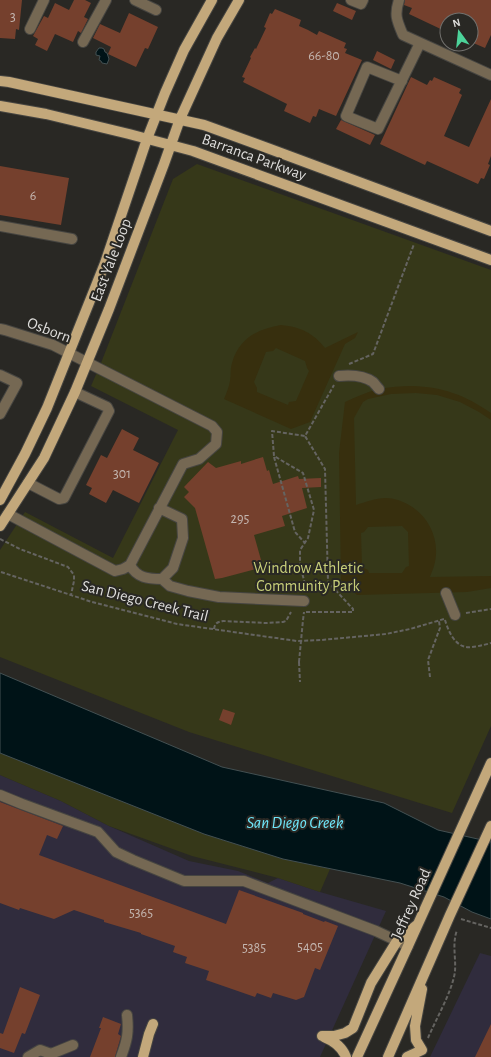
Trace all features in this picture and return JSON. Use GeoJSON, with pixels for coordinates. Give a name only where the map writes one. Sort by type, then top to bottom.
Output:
{"type":"FeatureCollection","features":[{"type":"Feature","properties":{"kind":"main road","name":"East Yale Loop"},"geometry":{"type":"LineString","coordinates":[[0,500],[25,454],[44,414],[69,353],[105,263],[164,93],[184,50],[212,0]]}},
{"type":"Feature","properties":{"kind":"main road","name":"East Yale Loop"},"geometry":{"type":"LineString","coordinates":[[0,526],[44,458],[75,392],[109,309],[180,119],[217,38],[239,0]]}},
{"type":"Feature","properties":{"kind":"main road","name":"Barranca Parkway"},"geometry":{"type":"LineString","coordinates":[[0,81],[204,125],[491,230]]}},
{"type":"Feature","properties":{"kind":"main road","name":"Barranca Parkway"},"geometry":{"type":"LineString","coordinates":[[0,106],[46,114],[193,151],[491,260]]}},
{"type":"Feature","properties":{"kind":"main road","name":"Jeffrey Road"},"geometry":{"type":"LineString","coordinates":[[357,1057],[491,763]]}},
{"type":"Feature","properties":{"kind":"main road"},"geometry":{"type":"LineString","coordinates":[[388,1057],[491,826]]}},
{"type":"Feature","properties":{"kind":"main road"},"geometry":{"type":"LineString","coordinates":[[346,1057],[339,1046],[332,1040],[322,1036],[334,1036],[345,1033],[353,1028],[371,983],[397,941],[419,922]]}},
{"type":"Feature","properties":{"kind":"main road"},"geometry":{"type":"LineString","coordinates":[[407,1057],[422,1050],[416,1040],[415,1026],[425,973]]}},
{"type":"Feature","properties":{"kind":"main road"},"geometry":{"type":"LineString","coordinates":[[143,1057],[153,1024]]}},
{"type":"Feature","properties":{"kind":"street"},"geometry":{"type":"LineString","coordinates":[[30,29],[44,0]]}},
{"type":"Feature","properties":{"kind":"street"},"geometry":{"type":"LineString","coordinates":[[83,42],[106,0]]}},
{"type":"Feature","properties":{"kind":"street"},"geometry":{"type":"LineString","coordinates":[[135,0],[156,10]]}},
{"type":"Feature","properties":{"kind":"street"},"geometry":{"type":"LineString","coordinates":[[351,0],[361,4],[363,0]]}},
{"type":"Feature","properties":{"kind":"street"},"geometry":{"type":"LineString","coordinates":[[399,0],[396,8],[396,20],[403,35],[491,75]]}},
{"type":"Feature","properties":{"kind":"street"},"geometry":{"type":"LineString","coordinates":[[402,81],[367,67],[346,116],[378,129],[402,81],[420,43]]}},
{"type":"Feature","properties":{"kind":"street"},"geometry":{"type":"LineString","coordinates":[[0,226],[72,239]]}},
{"type":"Feature","properties":{"kind":"street","name":"Osborn"},"geometry":{"type":"LineString","coordinates":[[0,329],[53,345],[212,426],[217,432],[216,444],[199,459],[183,464],[159,508]]}},
{"type":"Feature","properties":{"kind":"street"},"geometry":{"type":"LineString","coordinates":[[0,375],[17,383],[0,414]]}},
{"type":"Feature","properties":{"kind":"street"},"geometry":{"type":"LineString","coordinates":[[339,376],[350,375],[362,377],[373,382],[379,389]]}},
{"type":"Feature","properties":{"kind":"street"},"geometry":{"type":"LineString","coordinates":[[28,484],[59,499],[64,498],[109,411],[107,406],[75,392]]}},
{"type":"Feature","properties":{"kind":"street"},"geometry":{"type":"LineString","coordinates":[[8,514],[115,571],[124,569],[130,565],[159,508],[182,519],[183,538],[173,568],[162,579]]}},
{"type":"Feature","properties":{"kind":"street"},"geometry":{"type":"LineString","coordinates":[[130,565],[134,572],[149,579],[162,579],[170,586],[188,591],[219,597],[304,601]]}},
{"type":"Feature","properties":{"kind":"street"},"geometry":{"type":"LineString","coordinates":[[446,593],[455,615]]}},
{"type":"Feature","properties":{"kind":"street"},"geometry":{"type":"LineString","coordinates":[[0,795],[98,832],[116,852],[184,881],[244,881],[376,931],[408,946]]}},
{"type":"Feature","properties":{"kind":"street"},"geometry":{"type":"LineString","coordinates":[[121,1057],[127,1040],[127,1016]]}},
{"type":"Feature","properties":{"kind":"street"},"geometry":{"type":"LineString","coordinates":[[28,1057],[40,1050],[51,1054],[73,1045]]}},
{"type":"Feature","properties":{"kind":"path"},"geometry":{"type":"LineString","coordinates":[[305,436],[344,366],[373,354],[414,244]]}},
{"type":"Feature","properties":{"kind":"path"},"geometry":{"type":"LineString","coordinates":[[304,543],[295,532],[274,456],[272,431],[305,436]]}},
{"type":"Feature","properties":{"kind":"path"},"geometry":{"type":"LineString","coordinates":[[298,612],[353,612],[353,609],[328,582],[325,469],[305,436]]}},
{"type":"Feature","properties":{"kind":"path"},"geometry":{"type":"LineString","coordinates":[[274,456],[303,473],[314,510],[308,538],[300,550],[300,565],[305,584],[299,662],[300,682]]}},
{"type":"Feature","properties":{"kind":"path","name":"San Diego Creek Trail"},"geometry":{"type":"LineString","coordinates":[[0,539],[20,549],[68,567],[74,575],[71,595]]}},
{"type":"Feature","properties":{"kind":"path","name":"San Diego Creek Trail"},"geometry":{"type":"LineString","coordinates":[[1,572],[92,602],[177,624],[298,641],[386,634],[439,621],[455,615],[491,609]]}},
{"type":"Feature","properties":{"kind":"path","name":"San Diego Creek Trail"},"geometry":{"type":"LineString","coordinates":[[214,630],[215,624],[224,621],[266,623],[283,622],[286,621],[290,612]]}},
{"type":"Feature","properties":{"kind":"path"},"geometry":{"type":"LineString","coordinates":[[444,619],[447,629],[458,644],[466,647],[491,643]]}},
{"type":"Feature","properties":{"kind":"path"},"geometry":{"type":"LineString","coordinates":[[430,677],[428,660],[440,628],[439,621]]}},
{"type":"Feature","properties":{"kind":"path"},"geometry":{"type":"LineString","coordinates":[[422,1050],[451,987],[455,971],[454,937],[461,919],[491,928]]}},
{"type":"Feature","properties":{"kind":"shaded area"},"geometry":{"type":"Polygon","coordinates":[[[0,775],[61,801],[109,826],[189,861],[238,871],[268,883],[278,878],[386,911],[320,1057],[0,1057],[0,775]]]}},
{"type":"Feature","properties":{"kind":"shaded area"},"geometry":{"type":"Polygon","coordinates":[[[480,953],[491,956],[491,1057],[430,1057],[480,953]]]}},
{"type":"Feature","properties":{"kind":"green space","name":"Windrow Athletic Community Park"},"geometry":{"type":"Polygon","coordinates":[[[197,164],[491,270],[491,726],[452,813],[189,732],[0,657],[0,550],[25,512],[113,558],[178,430],[91,386],[173,179],[197,164]]]}},
{"type":"Feature","properties":{"kind":"green space"},"geometry":{"type":"Polygon","coordinates":[[[0,753],[204,834],[283,859],[330,869],[320,892],[278,878],[192,856],[109,826],[61,801],[0,775],[0,753]]]}},
{"type":"Feature","properties":{"kind":"sand"},"geometry":{"type":"Polygon","coordinates":[[[281,325],[301,329],[316,338],[325,348],[358,332],[355,338],[345,344],[310,422],[291,429],[224,399],[230,383],[232,363],[239,347],[250,336],[281,325]],[[276,348],[273,351],[266,352],[254,382],[257,392],[288,405],[289,402],[296,401],[309,371],[305,361],[276,348]]]}},
{"type":"Feature","properties":{"kind":"sand"},"geometry":{"type":"Polygon","coordinates":[[[408,386],[444,390],[463,397],[491,413],[491,420],[460,402],[437,395],[416,393],[391,394],[368,399],[363,402],[354,418],[356,505],[374,499],[386,498],[398,500],[409,505],[423,516],[435,539],[436,557],[430,577],[491,576],[491,588],[467,592],[357,595],[341,580],[339,453],[345,402],[379,389],[408,386]],[[402,526],[368,527],[361,533],[362,567],[368,570],[369,573],[402,573],[406,567],[409,566],[408,532],[402,526]]]}},
{"type":"Feature","properties":{"kind":"water"},"geometry":{"type":"Polygon","coordinates":[[[99,48],[104,49],[107,53],[109,59],[107,64],[102,63],[99,60],[100,56],[96,55],[99,48]]]}},
{"type":"Feature","properties":{"kind":"water","name":"San Diego Creek"},"geometry":{"type":"Polygon","coordinates":[[[0,673],[222,767],[384,803],[438,830],[491,842],[491,919],[472,912],[444,897],[400,883],[283,859],[204,834],[0,753],[0,673]]]}},
{"type":"Feature","properties":{"kind":"building"},"geometry":{"type":"Polygon","coordinates":[[[0,0],[22,0],[19,30],[16,29],[15,39],[0,38],[0,0]]]}},
{"type":"Feature","properties":{"kind":"building"},"geometry":{"type":"Polygon","coordinates":[[[74,0],[85,0],[91,3],[84,17],[88,19],[81,33],[78,31],[73,42],[55,34],[47,51],[35,45],[38,39],[33,36],[44,16],[48,18],[55,3],[69,10],[74,0]]]}},
{"type":"Feature","properties":{"kind":"building"},"geometry":{"type":"Polygon","coordinates":[[[405,0],[491,0],[491,35],[485,48],[479,45],[479,12],[439,12],[439,28],[409,14],[412,8],[404,5],[405,0]]]}},
{"type":"Feature","properties":{"kind":"building"},"geometry":{"type":"Polygon","coordinates":[[[337,3],[356,11],[352,20],[333,11],[337,3]]]}},
{"type":"Feature","properties":{"kind":"building"},"geometry":{"type":"Polygon","coordinates":[[[275,9],[301,20],[299,26],[317,35],[319,31],[346,43],[344,48],[347,49],[345,53],[362,60],[336,116],[319,109],[316,117],[313,116],[310,123],[284,111],[287,104],[243,82],[245,78],[242,77],[251,58],[250,57],[255,48],[256,49],[266,28],[264,27],[270,13],[272,14],[275,9]]]}},
{"type":"Feature","properties":{"kind":"building"},"geometry":{"type":"Polygon","coordinates":[[[129,13],[158,27],[148,49],[145,48],[136,67],[108,54],[111,47],[93,38],[100,24],[120,33],[129,13]]]}},
{"type":"Feature","properties":{"kind":"building"},"geometry":{"type":"Polygon","coordinates":[[[377,51],[395,60],[391,69],[373,60],[377,51]]]}},
{"type":"Feature","properties":{"kind":"building"},"geometry":{"type":"Polygon","coordinates":[[[411,77],[427,85],[434,77],[461,89],[459,93],[462,95],[444,136],[469,147],[491,99],[491,156],[488,164],[490,165],[484,179],[481,178],[478,184],[427,161],[425,165],[380,144],[411,77]]]}},
{"type":"Feature","properties":{"kind":"building"},"geometry":{"type":"Polygon","coordinates":[[[341,120],[375,135],[370,145],[336,129],[341,120]]]}},
{"type":"Feature","properties":{"kind":"building"},"geometry":{"type":"Polygon","coordinates":[[[0,166],[69,178],[61,225],[0,215],[0,166]]]}},
{"type":"Feature","properties":{"kind":"building"},"geometry":{"type":"Polygon","coordinates":[[[122,429],[139,438],[133,450],[159,463],[139,503],[113,490],[106,503],[89,494],[92,488],[86,485],[101,455],[107,458],[122,429]]]}},
{"type":"Feature","properties":{"kind":"building"},"geometry":{"type":"Polygon","coordinates":[[[263,457],[273,484],[298,476],[299,479],[321,478],[321,487],[302,488],[307,508],[282,516],[285,526],[254,535],[263,567],[215,579],[195,508],[184,497],[189,492],[184,487],[208,462],[216,468],[241,461],[241,464],[263,457]]]}},
{"type":"Feature","properties":{"kind":"building"},"geometry":{"type":"Polygon","coordinates":[[[223,709],[235,713],[231,725],[219,720],[223,709]]]}},
{"type":"Feature","properties":{"kind":"building"},"geometry":{"type":"Polygon","coordinates":[[[0,802],[63,826],[57,839],[47,835],[39,855],[226,924],[239,890],[338,926],[320,970],[315,968],[304,997],[296,1000],[273,993],[271,998],[257,993],[255,997],[206,980],[209,971],[185,963],[187,957],[173,952],[175,946],[141,933],[104,922],[104,920],[74,910],[54,919],[20,908],[19,910],[0,903],[0,802]]]}},
{"type":"Feature","properties":{"kind":"building"},"geometry":{"type":"Polygon","coordinates":[[[20,987],[40,995],[25,1034],[22,1033],[14,1053],[0,1048],[0,1033],[3,1034],[20,987]]]}},
{"type":"Feature","properties":{"kind":"building"},"geometry":{"type":"Polygon","coordinates":[[[103,1017],[121,1024],[118,1034],[121,1036],[115,1057],[90,1057],[101,1028],[99,1028],[103,1017]]]}},
{"type":"Feature","properties":{"kind":"building"},"geometry":{"type":"Polygon","coordinates":[[[491,1024],[491,1057],[475,1057],[491,1024]]]}}]}
